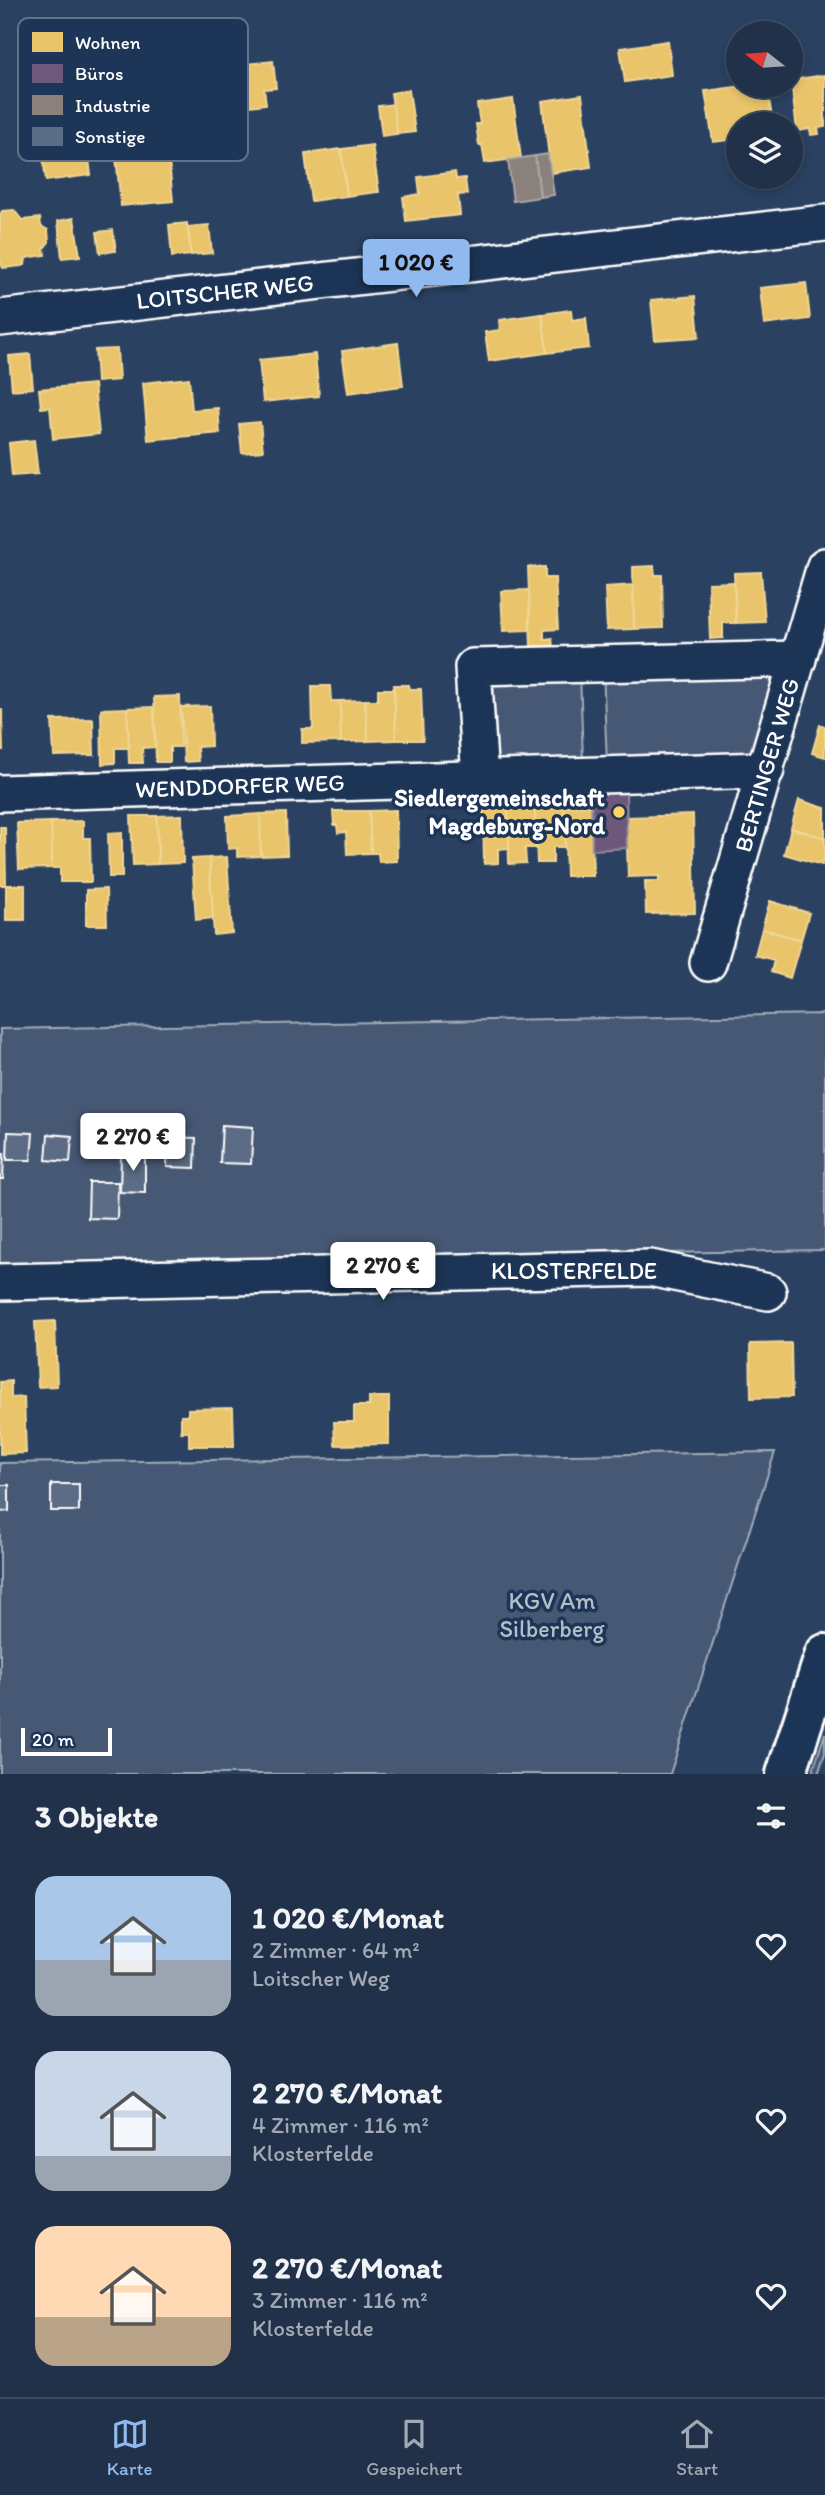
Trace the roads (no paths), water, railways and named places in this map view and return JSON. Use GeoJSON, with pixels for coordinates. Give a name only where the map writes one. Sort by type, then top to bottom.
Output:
{"type":"FeatureCollection","features":[{"type":"Feature","properties":{"kind":"main road"},"geometry":{"type":"LineString","coordinates":[[786,1774],[825,1654]]}},
{"type":"Feature","properties":{"kind":"street","name":"LOITSCHER WEG"},"geometry":{"type":"LineString","coordinates":[[0,318],[825,223]]}},
{"type":"Feature","properties":{"kind":"street","name":"BERTINGER WEG"},"geometry":{"type":"LineString","coordinates":[[708,963],[825,566]]}},
{"type":"Feature","properties":{"kind":"street"},"geometry":{"type":"LineString","coordinates":[[480,780],[473,667],[798,659]]}},
{"type":"Feature","properties":{"kind":"street","name":"WENDDORFER WEG"},"geometry":{"type":"LineString","coordinates":[[0,793],[766,770]]}},
{"type":"Feature","properties":{"kind":"street","name":"KLOSTERFELDE"},"geometry":{"type":"LineString","coordinates":[[0,1282],[650,1268],[768,1292]]}},
{"type":"Feature","properties":{"kind":"place","name":"Siedlergemeinschaft Magdeburg-Nord"},"geometry":{"type":"Point","coordinates":[619,812]}},
{"type":"Feature","properties":{"kind":"park label","name":"KGV Am Silberberg"},"geometry":{"type":"Point","coordinates":[552,1615]}}]}
